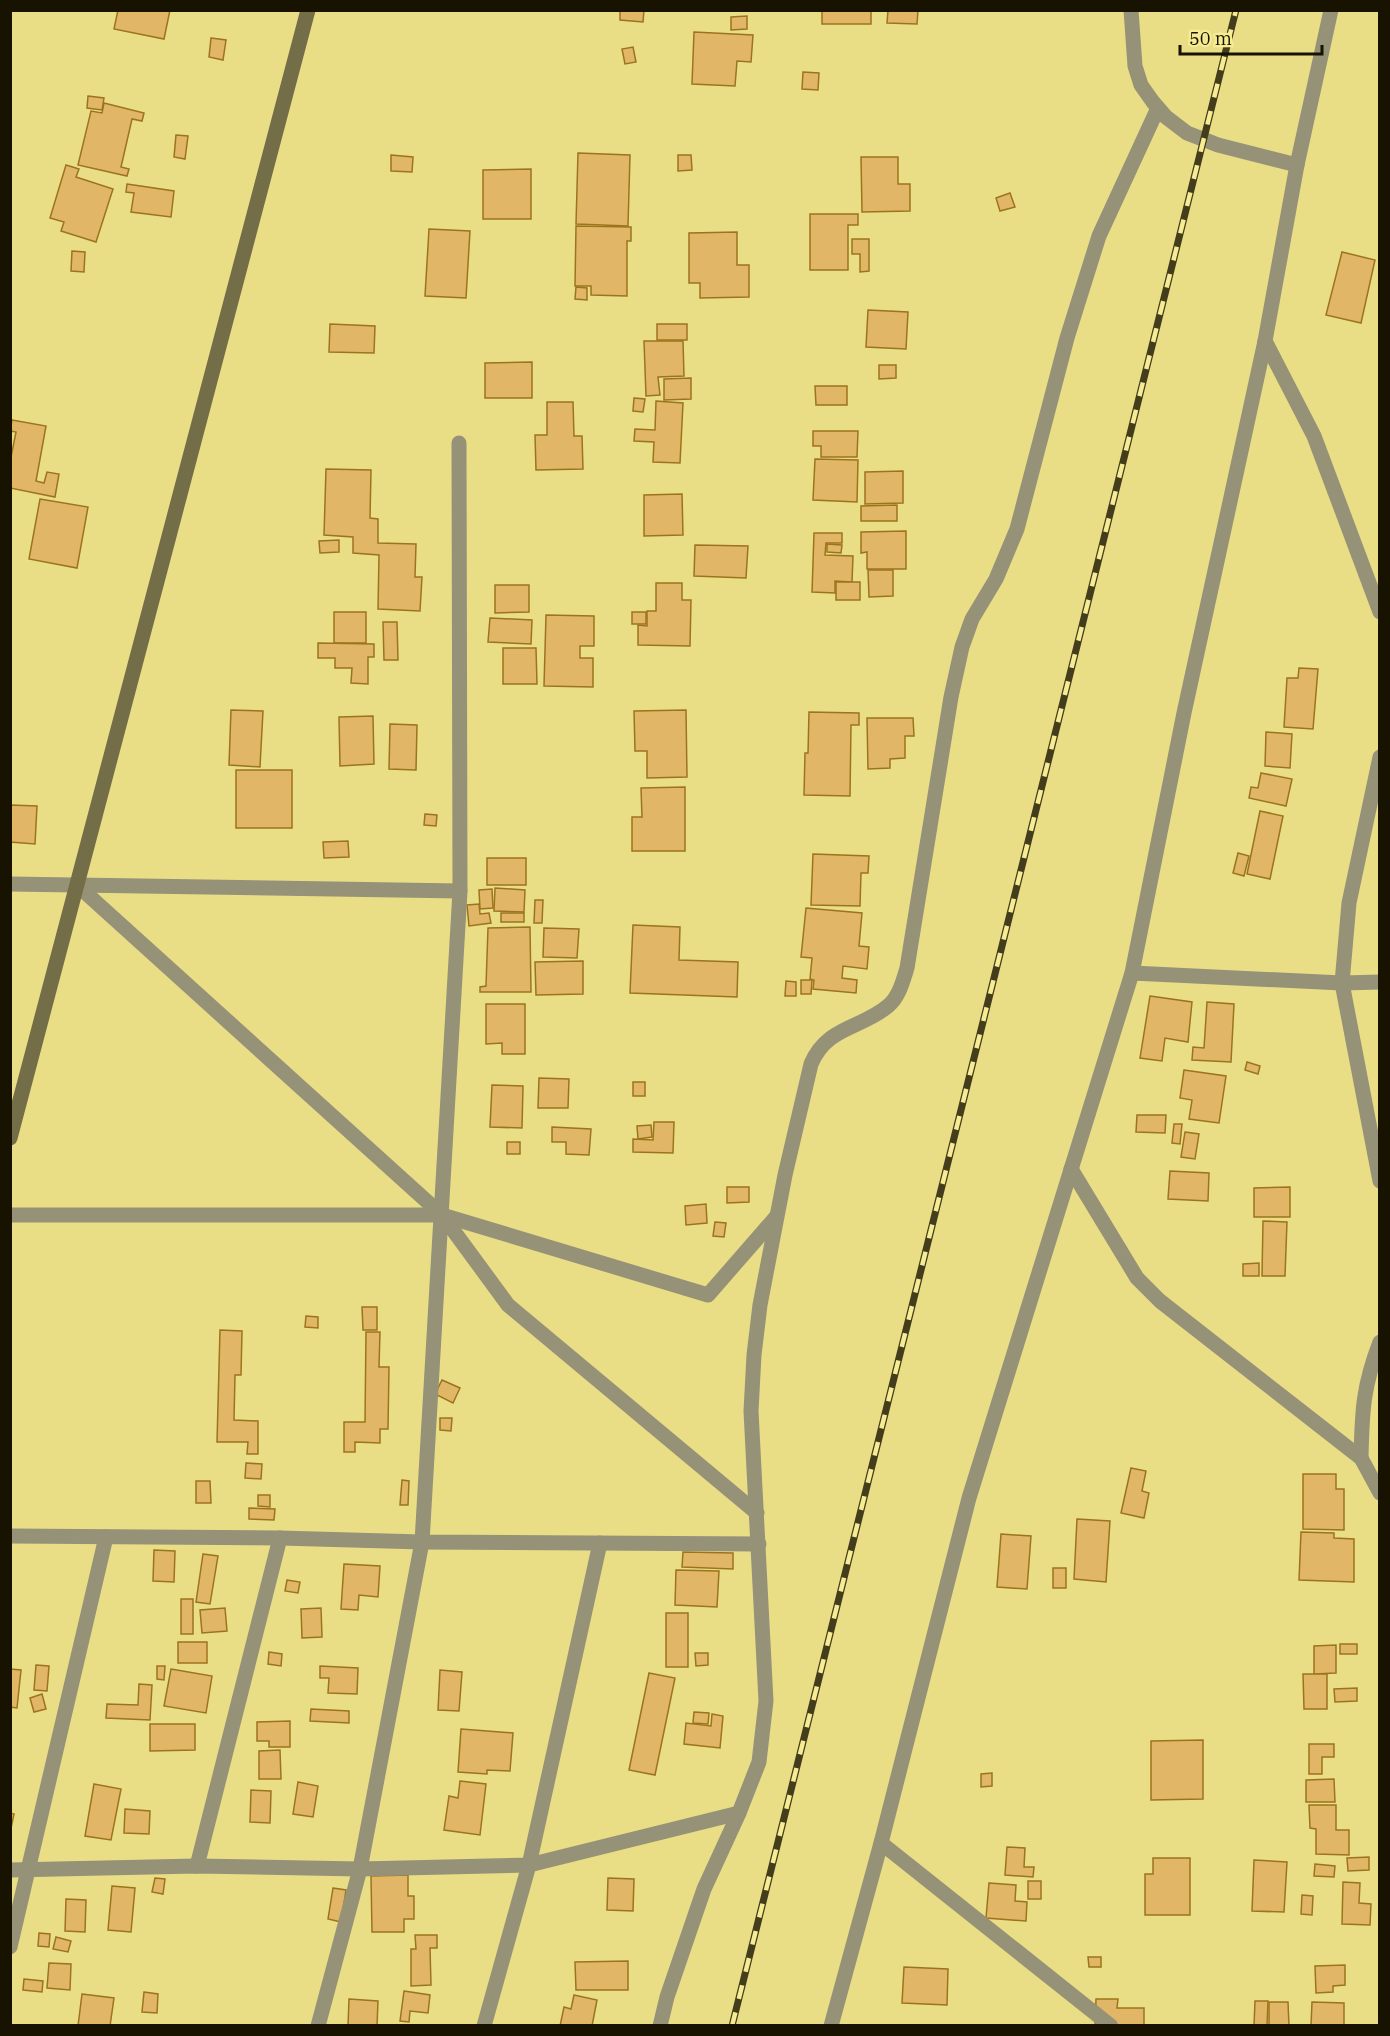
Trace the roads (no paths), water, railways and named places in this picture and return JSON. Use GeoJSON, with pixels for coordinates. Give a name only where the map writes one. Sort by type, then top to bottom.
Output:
{"type":"FeatureCollection","features":[{"type":"Feature","properties":{"kind":"street"},"geometry":{"type":"LineString","coordinates":[[10,1138],[308,10]]}},
{"type":"Feature","properties":{"kind":"street"},"geometry":{"type":"LineString","coordinates":[[1131,10],[1135,66],[1141,85],[1158,108],[1187,134],[1218,146],[1297,165]]}},
{"type":"Feature","properties":{"kind":"street"},"geometry":{"type":"LineString","coordinates":[[831,2025],[882,1843],[969,1498],[1132,973],[1184,713],[1265,341],[1297,165],[1331,10]]}},
{"type":"Feature","properties":{"kind":"street"},"geometry":{"type":"LineString","coordinates":[[660,2025],[667,1997],[704,1889],[739,1813],[759,1762],[766,1701],[751,1411],[754,1355],[760,1305],[777,1215],[811,1064],[817,1049],[829,1038],[889,1005],[900,989],[907,968],[951,697],[962,647],[972,619],[996,579],[1017,529],[1068,338],[1100,236],[1158,108]]}},
{"type":"Feature","properties":{"kind":"street"},"geometry":{"type":"LineString","coordinates":[[1265,341],[1314,436],[1380,612]]}},
{"type":"Feature","properties":{"kind":"street"},"geometry":{"type":"LineString","coordinates":[[318,2025],[360,1869],[422,1542],[460,891],[459,443]]}},
{"type":"Feature","properties":{"kind":"street"},"geometry":{"type":"LineString","coordinates":[[1380,757],[1349,903],[1342,983],[1380,1181]]}},
{"type":"Feature","properties":{"kind":"street"},"geometry":{"type":"LineString","coordinates":[[10,884],[460,891]]}},
{"type":"Feature","properties":{"kind":"street"},"geometry":{"type":"LineString","coordinates":[[77,885],[442,1215],[508,1305],[535,1330],[757,1513]]}},
{"type":"Feature","properties":{"kind":"street"},"geometry":{"type":"LineString","coordinates":[[1132,973],[1342,983],[1380,982]]}},
{"type":"Feature","properties":{"kind":"street"},"geometry":{"type":"LineString","coordinates":[[1071,1169],[1137,1278],[1160,1301],[1361,1458],[1380,1493]]}},
{"type":"Feature","properties":{"kind":"street"},"geometry":{"type":"LineString","coordinates":[[10,1215],[442,1215],[708,1295],[777,1215]]}},
{"type":"Feature","properties":{"kind":"street"},"geometry":{"type":"LineString","coordinates":[[1361,1458],[1365,1388],[1380,1342]]}},
{"type":"Feature","properties":{"kind":"street"},"geometry":{"type":"LineString","coordinates":[[10,1536],[759,1544]]}},
{"type":"Feature","properties":{"kind":"street"},"geometry":{"type":"LineString","coordinates":[[10,1947],[106,1537]]}},
{"type":"Feature","properties":{"kind":"street"},"geometry":{"type":"LineString","coordinates":[[197,1866],[280,1538]]}},
{"type":"Feature","properties":{"kind":"street"},"geometry":{"type":"LineString","coordinates":[[484,2025],[529,1865],[600,1543]]}},
{"type":"Feature","properties":{"kind":"street"},"geometry":{"type":"LineString","coordinates":[[10,1870],[197,1866],[360,1869],[529,1865],[739,1813]]}},
{"type":"Feature","properties":{"kind":"street"},"geometry":{"type":"LineString","coordinates":[[882,1843],[1111,2025]]}},
{"type":"Feature","properties":{"kind":"railway"},"geometry":{"type":"LineString","coordinates":[[732,2026],[1236,10]]}}]}
